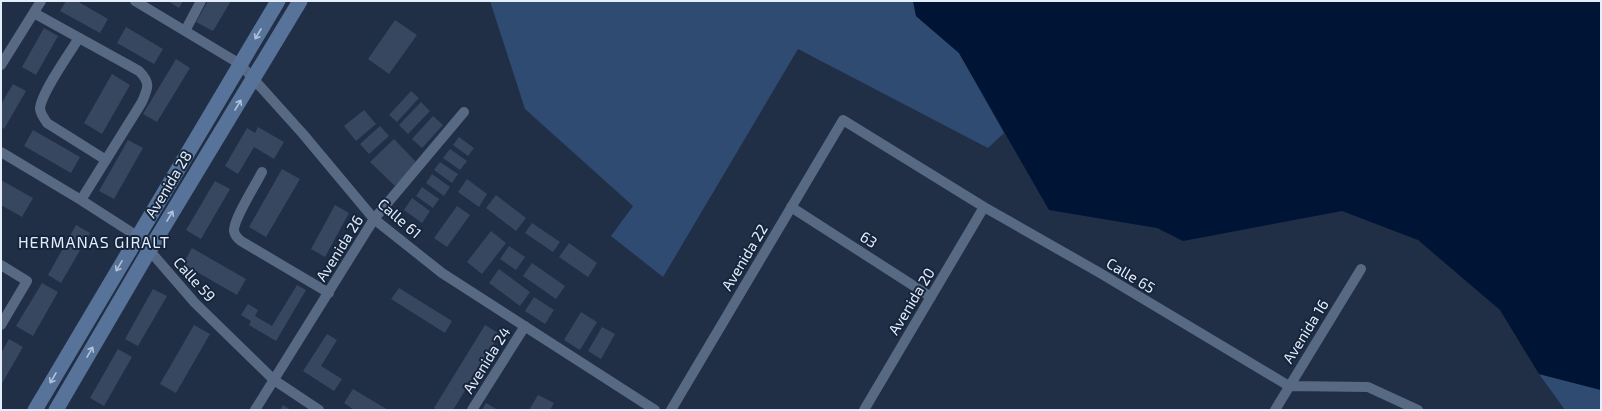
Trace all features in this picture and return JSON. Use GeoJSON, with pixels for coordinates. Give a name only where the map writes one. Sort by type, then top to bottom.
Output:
{"type":"FeatureCollection","features":[{"type":"Feature","properties":{"kind":"main road","name":"Avenida 28"},"geometry":{"type":"LineString","coordinates":[[35,410],[278,1]]}},
{"type":"Feature","properties":{"kind":"main road","name":"Avenida 28"},"geometry":{"type":"LineString","coordinates":[[56,410],[149,251],[300,1]]}},
{"type":"Feature","properties":{"kind":"street"},"geometry":{"type":"LineString","coordinates":[[1,65],[41,1]]}},
{"type":"Feature","properties":{"kind":"street","name":"Calle 61"},"geometry":{"type":"LineString","coordinates":[[136,1],[240,64],[303,134],[374,219],[442,273],[655,410]]}},
{"type":"Feature","properties":{"kind":"street"},"geometry":{"type":"LineString","coordinates":[[185,31],[201,1]]}},
{"type":"Feature","properties":{"kind":"street"},"geometry":{"type":"LineString","coordinates":[[34,13],[139,71],[146,78],[148,89],[142,102],[81,200]]}},
{"type":"Feature","properties":{"kind":"street"},"geometry":{"type":"LineString","coordinates":[[78,38],[45,93],[40,108],[47,123],[106,160]]}},
{"type":"Feature","properties":{"kind":"street","name":"Avenida 26"},"geometry":{"type":"LineString","coordinates":[[255,410],[374,219],[464,112]]}},
{"type":"Feature","properties":{"kind":"street","name":"Calle 65"},"geometry":{"type":"LineString","coordinates":[[843,120],[984,207],[1100,273],[1289,386]]}},
{"type":"Feature","properties":{"kind":"street","name":"Avenida 22"},"geometry":{"type":"LineString","coordinates":[[671,410],[843,120]]}},
{"type":"Feature","properties":{"kind":"street","name":"Calle 59"},"geometry":{"type":"LineString","coordinates":[[1,152],[81,200],[137,236],[195,303],[274,380],[319,410]]}},
{"type":"Feature","properties":{"kind":"street"},"geometry":{"type":"LineString","coordinates":[[262,172],[237,220],[234,229],[236,236],[241,241],[329,293]]}},
{"type":"Feature","properties":{"kind":"street","name":"63"},"geometry":{"type":"LineString","coordinates":[[791,207],[931,297]]}},
{"type":"Feature","properties":{"kind":"street","name":"Avenida 20"},"geometry":{"type":"LineString","coordinates":[[864,410],[984,207]]}},
{"type":"Feature","properties":{"kind":"street"},"geometry":{"type":"LineString","coordinates":[[1,265],[27,281],[1,325]]}},
{"type":"Feature","properties":{"kind":"street","name":"Avenida 16"},"geometry":{"type":"LineString","coordinates":[[1275,410],[1361,269]]}},
{"type":"Feature","properties":{"kind":"street","name":"Avenida 24"},"geometry":{"type":"LineString","coordinates":[[472,410],[525,326]]}},
{"type":"Feature","properties":{"kind":"street"},"geometry":{"type":"LineString","coordinates":[[1289,386],[1368,387],[1418,410]]}},
{"type":"Feature","properties":{"kind":"shaded area"},"geometry":{"type":"Polygon","coordinates":[[[490,1],[913,1],[916,16],[959,53],[1004,133],[988,148],[798,49],[663,277],[611,236],[633,206],[525,109],[490,1]]]}},
{"type":"Feature","properties":{"kind":"shaded area"},"geometry":{"type":"Polygon","coordinates":[[[913,1],[1601,1],[1601,390],[1539,374],[1500,310],[1418,240],[1342,211],[1183,241],[1157,228],[1049,210],[959,53],[916,16],[913,1]]]}},
{"type":"Feature","properties":{"kind":"shaded area"},"geometry":{"type":"Polygon","coordinates":[[[1539,374],[1601,390],[1601,410],[1565,410],[1539,374]]]}},
{"type":"Feature","properties":{"kind":"building"},"geometry":{"type":"Polygon","coordinates":[[[66,1],[77,1],[108,19],[100,33],[60,11],[66,1]]]}},
{"type":"Feature","properties":{"kind":"building"},"geometry":{"type":"Polygon","coordinates":[[[168,1],[183,1],[179,8],[168,1]]]}},
{"type":"Feature","properties":{"kind":"building"},"geometry":{"type":"Polygon","coordinates":[[[208,1],[231,1],[213,31],[196,22],[208,1]]]}},
{"type":"Feature","properties":{"kind":"building"},"geometry":{"type":"Polygon","coordinates":[[[395,20],[417,35],[389,74],[368,59],[395,20]]]}},
{"type":"Feature","properties":{"kind":"building"},"geometry":{"type":"Polygon","coordinates":[[[126,27],[163,49],[154,64],[117,43],[126,27]]]}},
{"type":"Feature","properties":{"kind":"building"},"geometry":{"type":"Polygon","coordinates":[[[44,28],[58,36],[36,75],[22,67],[44,28]]]}},
{"type":"Feature","properties":{"kind":"building"},"geometry":{"type":"Polygon","coordinates":[[[176,59],[190,68],[157,122],[143,114],[176,59]]]}},
{"type":"Feature","properties":{"kind":"building"},"geometry":{"type":"Polygon","coordinates":[[[112,74],[130,85],[102,134],[84,123],[112,74]]]}},
{"type":"Feature","properties":{"kind":"building"},"geometry":{"type":"Polygon","coordinates":[[[13,84],[26,91],[4,129],[1,127],[1,104],[13,84]]]}},
{"type":"Feature","properties":{"kind":"building"},"geometry":{"type":"Polygon","coordinates":[[[411,91],[419,98],[397,122],[389,115],[411,91]]]}},
{"type":"Feature","properties":{"kind":"building"},"geometry":{"type":"Polygon","coordinates":[[[421,102],[430,111],[408,134],[399,125],[421,102]]]}},
{"type":"Feature","properties":{"kind":"building"},"geometry":{"type":"Polygon","coordinates":[[[364,110],[376,124],[356,141],[344,126],[364,110]]]}},
{"type":"Feature","properties":{"kind":"building"},"geometry":{"type":"Polygon","coordinates":[[[433,116],[443,125],[422,148],[412,139],[433,116]]]}},
{"type":"Feature","properties":{"kind":"building"},"geometry":{"type":"Polygon","coordinates":[[[380,126],[389,136],[369,154],[360,144],[380,126]]]}},
{"type":"Feature","properties":{"kind":"building"},"geometry":{"type":"Polygon","coordinates":[[[258,127],[284,142],[274,159],[254,147],[238,174],[225,166],[247,128],[255,133],[258,127]]]}},
{"type":"Feature","properties":{"kind":"building"},"geometry":{"type":"Polygon","coordinates":[[[33,130],[80,157],[71,173],[24,146],[33,130]]]}},
{"type":"Feature","properties":{"kind":"building"},"geometry":{"type":"Polygon","coordinates":[[[459,137],[474,148],[468,156],[453,145],[459,137]]]}},
{"type":"Feature","properties":{"kind":"building"},"geometry":{"type":"Polygon","coordinates":[[[394,139],[417,163],[395,186],[370,162],[394,139]]]}},
{"type":"Feature","properties":{"kind":"building"},"geometry":{"type":"Polygon","coordinates":[[[128,140],[143,148],[114,199],[99,191],[128,140]]]}},
{"type":"Feature","properties":{"kind":"building"},"geometry":{"type":"Polygon","coordinates":[[[450,149],[467,161],[460,170],[443,158],[450,149]]]}},
{"type":"Feature","properties":{"kind":"building"},"geometry":{"type":"Polygon","coordinates":[[[440,162],[458,174],[452,183],[434,170],[440,162]]]}},
{"type":"Feature","properties":{"kind":"building"},"geometry":{"type":"Polygon","coordinates":[[[282,169],[300,179],[266,237],[249,227],[282,169]]]}},
{"type":"Feature","properties":{"kind":"building"},"geometry":{"type":"Polygon","coordinates":[[[432,174],[450,187],[444,196],[426,183],[432,174]]]}},
{"type":"Feature","properties":{"kind":"building"},"geometry":{"type":"Polygon","coordinates":[[[467,179],[487,194],[479,207],[458,192],[467,179]]]}},
{"type":"Feature","properties":{"kind":"building"},"geometry":{"type":"Polygon","coordinates":[[[1,180],[33,198],[22,217],[1,205],[1,180]]]}},
{"type":"Feature","properties":{"kind":"building"},"geometry":{"type":"Polygon","coordinates":[[[215,181],[230,189],[201,239],[186,230],[215,181]]]}},
{"type":"Feature","properties":{"kind":"building"},"geometry":{"type":"Polygon","coordinates":[[[422,187],[439,199],[433,208],[416,196],[422,187]]]}},
{"type":"Feature","properties":{"kind":"building"},"geometry":{"type":"Polygon","coordinates":[[[496,195],[526,218],[516,231],[486,208],[496,195]]]}},
{"type":"Feature","properties":{"kind":"building"},"geometry":{"type":"Polygon","coordinates":[[[412,198],[430,211],[422,223],[404,210],[412,198]]]}},
{"type":"Feature","properties":{"kind":"building"},"geometry":{"type":"Polygon","coordinates":[[[335,205],[349,213],[325,257],[311,249],[335,205]]]}},
{"type":"Feature","properties":{"kind":"building"},"geometry":{"type":"Polygon","coordinates":[[[457,206],[470,215],[447,247],[434,238],[457,206]]]}},
{"type":"Feature","properties":{"kind":"building"},"geometry":{"type":"Polygon","coordinates":[[[532,223],[560,242],[553,252],[525,233],[532,223]]]}},
{"type":"Feature","properties":{"kind":"building"},"geometry":{"type":"Polygon","coordinates":[[[76,225],[90,233],[61,283],[48,275],[76,225]]]}},
{"type":"Feature","properties":{"kind":"building"},"geometry":{"type":"Polygon","coordinates":[[[491,231],[506,243],[482,274],[467,262],[491,231]]]}},
{"type":"Feature","properties":{"kind":"building"},"geometry":{"type":"Polygon","coordinates":[[[569,243],[597,263],[588,277],[559,257],[569,243]]]}},
{"type":"Feature","properties":{"kind":"building"},"geometry":{"type":"Polygon","coordinates":[[[509,246],[525,257],[516,270],[500,259],[509,246]]]}},
{"type":"Feature","properties":{"kind":"building"},"geometry":{"type":"Polygon","coordinates":[[[192,248],[246,279],[237,295],[183,264],[192,248]]]}},
{"type":"Feature","properties":{"kind":"building"},"geometry":{"type":"Polygon","coordinates":[[[532,263],[565,286],[556,299],[523,276],[532,263]]]}},
{"type":"Feature","properties":{"kind":"building"},"geometry":{"type":"Polygon","coordinates":[[[499,269],[530,292],[520,306],[489,283],[499,269]]]}},
{"type":"Feature","properties":{"kind":"building"},"geometry":{"type":"Polygon","coordinates":[[[42,283],[58,292],[33,336],[16,326],[42,283]]]}},
{"type":"Feature","properties":{"kind":"building"},"geometry":{"type":"Polygon","coordinates":[[[297,285],[306,290],[276,341],[249,325],[251,321],[241,315],[248,304],[258,310],[255,316],[272,326],[297,285]]]}},
{"type":"Feature","properties":{"kind":"building"},"geometry":{"type":"Polygon","coordinates":[[[399,288],[452,321],[445,333],[391,299],[399,288]]]}},
{"type":"Feature","properties":{"kind":"building"},"geometry":{"type":"Polygon","coordinates":[[[153,289],[167,296],[138,346],[125,339],[153,289]]]}},
{"type":"Feature","properties":{"kind":"building"},"geometry":{"type":"Polygon","coordinates":[[[534,297],[554,310],[545,324],[525,311],[534,297]]]}},
{"type":"Feature","properties":{"kind":"building"},"geometry":{"type":"Polygon","coordinates":[[[581,312],[597,322],[580,350],[564,340],[581,312]]]}},
{"type":"Feature","properties":{"kind":"building"},"geometry":{"type":"Polygon","coordinates":[[[194,325],[210,334],[176,393],[160,384],[194,325]]]}},
{"type":"Feature","properties":{"kind":"building"},"geometry":{"type":"Polygon","coordinates":[[[485,325],[500,334],[453,410],[437,410],[434,408],[485,325]]]}},
{"type":"Feature","properties":{"kind":"building"},"geometry":{"type":"Polygon","coordinates":[[[602,327],[615,334],[601,359],[588,351],[602,327]]]}},
{"type":"Feature","properties":{"kind":"building"},"geometry":{"type":"Polygon","coordinates":[[[327,334],[337,340],[321,366],[342,379],[334,391],[303,371],[327,334]]]}},
{"type":"Feature","properties":{"kind":"building"},"geometry":{"type":"Polygon","coordinates":[[[9,339],[23,347],[1,385],[1,353],[9,339]]]}},
{"type":"Feature","properties":{"kind":"building"},"geometry":{"type":"Polygon","coordinates":[[[118,349],[132,357],[104,406],[90,398],[118,349]]]}},
{"type":"Feature","properties":{"kind":"building"},"geometry":{"type":"Polygon","coordinates":[[[353,389],[388,410],[354,410],[344,403],[353,389]]]}},
{"type":"Feature","properties":{"kind":"building"},"geometry":{"type":"Polygon","coordinates":[[[538,395],[554,403],[550,410],[529,410],[538,395]]]}},
{"type":"Feature","properties":{"kind":"building"},"geometry":{"type":"Polygon","coordinates":[[[486,403],[498,410],[482,410],[486,403]]]}},
{"type":"Feature","properties":{"kind":"building"},"geometry":{"type":"Polygon","coordinates":[[[283,405],[291,410],[280,410],[283,405]]]}},
{"type":"Feature","properties":{"kind":"district","name":"HERMANAS GIRALT"},"geometry":{"type":"Point","coordinates":[94,241]}}]}
